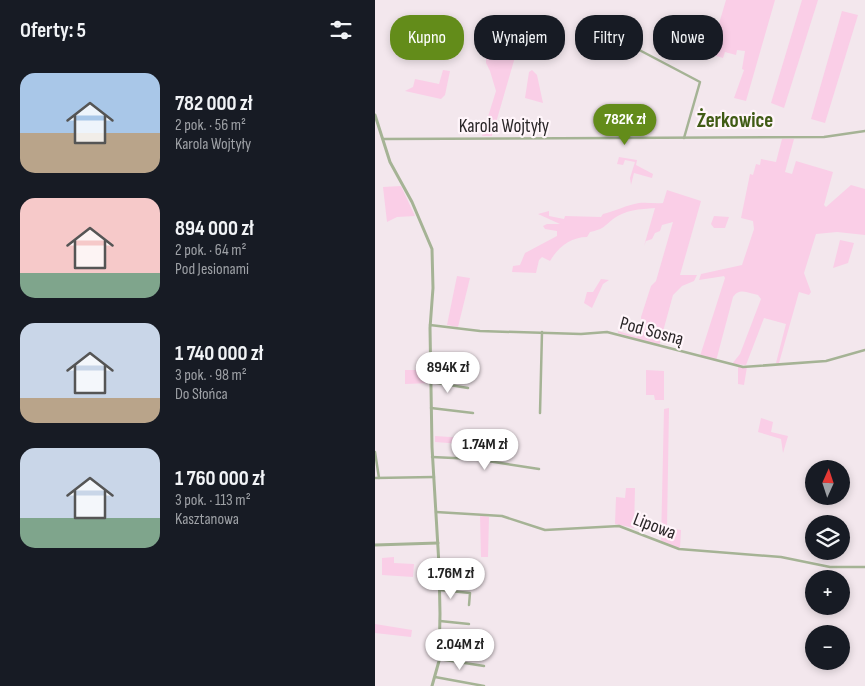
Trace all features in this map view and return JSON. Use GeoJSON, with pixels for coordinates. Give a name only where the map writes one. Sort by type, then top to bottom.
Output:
{"type":"FeatureCollection","features":[{"type":"Feature","properties":{"kind":"street"},"geometry":{"type":"LineString","coordinates":[[643,52],[700,82],[684,138]]}},
{"type":"Feature","properties":{"kind":"street"},"geometry":{"type":"LineString","coordinates":[[375,115],[396,175],[412,202],[432,249],[433,290],[430,324],[432,457],[440,590],[439,659],[432,686]]}},
{"type":"Feature","properties":{"kind":"street","name":"Karola Wojtyły"},"geometry":{"type":"LineString","coordinates":[[383,139],[824,137],[865,132]]}},
{"type":"Feature","properties":{"kind":"street","name":"Pod Sosną"},"geometry":{"type":"LineString","coordinates":[[430,324],[480,331],[607,332],[743,366],[826,361],[865,350]]}},
{"type":"Feature","properties":{"kind":"street"},"geometry":{"type":"LineString","coordinates":[[540,413],[542,332]]}},
{"type":"Feature","properties":{"kind":"street"},"geometry":{"type":"LineString","coordinates":[[431,382],[468,388]]}},
{"type":"Feature","properties":{"kind":"street"},"geometry":{"type":"LineString","coordinates":[[431,408],[473,413]]}},
{"type":"Feature","properties":{"kind":"street"},"geometry":{"type":"LineString","coordinates":[[375,452],[377,478],[434,476]]}},
{"type":"Feature","properties":{"kind":"street"},"geometry":{"type":"LineString","coordinates":[[432,457],[475,459],[486,463],[539,468]]}},
{"type":"Feature","properties":{"kind":"street","name":"Lipowa"},"geometry":{"type":"LineString","coordinates":[[436,512],[501,516],[545,530],[619,526],[679,549],[781,557],[831,567],[865,567]]}},
{"type":"Feature","properties":{"kind":"street"},"geometry":{"type":"LineString","coordinates":[[375,545],[438,543]]}},
{"type":"Feature","properties":{"kind":"street"},"geometry":{"type":"LineString","coordinates":[[439,566],[465,569]]}},
{"type":"Feature","properties":{"kind":"street"},"geometry":{"type":"LineString","coordinates":[[440,590],[470,593],[469,605]]}},
{"type":"Feature","properties":{"kind":"street"},"geometry":{"type":"LineString","coordinates":[[440,621],[469,624]]}},
{"type":"Feature","properties":{"kind":"street"},"geometry":{"type":"LineString","coordinates":[[439,659],[484,666]]}},
{"type":"Feature","properties":{"kind":"street"},"geometry":{"type":"LineString","coordinates":[[435,677],[484,686]]}},
{"type":"Feature","properties":{"kind":"shaded area"},"geometry":{"type":"Polygon","coordinates":[[[726,0],[775,0],[746,101],[734,98],[744,70],[742,69],[745,51],[737,50],[736,55],[725,52],[723,58],[722,15],[726,0]]]}},
{"type":"Feature","properties":{"kind":"shaded area"},"geometry":{"type":"Polygon","coordinates":[[[802,0],[818,0],[784,108],[771,103],[802,0]]]}},
{"type":"Feature","properties":{"kind":"shaded area"},"geometry":{"type":"Polygon","coordinates":[[[842,11],[858,15],[825,123],[811,119],[842,11]]]}},
{"type":"Feature","properties":{"kind":"shaded area"},"geometry":{"type":"Polygon","coordinates":[[[486,60],[514,60],[495,126],[492,126],[492,136],[482,136],[496,91],[486,60]]]}},
{"type":"Feature","properties":{"kind":"shaded area"},"geometry":{"type":"Polygon","coordinates":[[[443,70],[450,71],[445,95],[441,99],[405,91],[413,87],[415,79],[439,84],[443,70]]]}},
{"type":"Feature","properties":{"kind":"shaded area"},"geometry":{"type":"Polygon","coordinates":[[[532,70],[537,75],[543,103],[525,98],[529,72],[532,70]]]}},
{"type":"Feature","properties":{"kind":"shaded area"},"geometry":{"type":"Polygon","coordinates":[[[782,139],[794,139],[785,172],[792,174],[796,161],[833,172],[824,205],[826,207],[851,185],[865,189],[865,235],[837,232],[816,234],[804,273],[811,292],[809,295],[799,292],[779,363],[776,363],[786,324],[764,318],[746,365],[732,364],[740,354],[761,299],[758,295],[741,291],[733,297],[716,361],[700,356],[725,278],[724,276],[699,280],[701,274],[742,265],[754,229],[753,221],[741,218],[750,174],[753,175],[756,164],[760,165],[761,159],[776,162],[782,139]]]}},
{"type":"Feature","properties":{"kind":"shaded area"},"geometry":{"type":"Polygon","coordinates":[[[619,157],[637,160],[636,165],[653,174],[652,178],[634,173],[631,185],[630,178],[635,162],[625,160],[623,165],[617,164],[619,157]]]}},
{"type":"Feature","properties":{"kind":"shaded area"},"geometry":{"type":"Polygon","coordinates":[[[401,186],[415,216],[397,217],[387,222],[383,187],[401,186]]]}},
{"type":"Feature","properties":{"kind":"shaded area"},"geometry":{"type":"Polygon","coordinates":[[[667,190],[701,201],[680,275],[697,275],[694,281],[682,286],[673,295],[659,346],[618,333],[618,331],[637,337],[642,331],[641,317],[651,286],[656,281],[673,222],[662,225],[660,231],[655,233],[652,239],[646,241],[644,246],[655,208],[628,212],[613,219],[601,229],[590,232],[587,237],[570,241],[557,251],[550,261],[542,257],[539,260],[536,273],[512,272],[513,266],[520,265],[525,253],[557,236],[557,231],[545,229],[543,226],[547,224],[560,224],[538,214],[549,211],[549,216],[564,219],[565,216],[601,217],[603,214],[634,204],[663,203],[667,190]]]}},
{"type":"Feature","properties":{"kind":"shaded area"},"geometry":{"type":"Polygon","coordinates":[[[714,216],[729,217],[725,228],[714,228],[711,224],[714,216]]]}},
{"type":"Feature","properties":{"kind":"shaded area"},"geometry":{"type":"Polygon","coordinates":[[[840,240],[854,243],[848,263],[833,268],[840,240]]]}},
{"type":"Feature","properties":{"kind":"shaded area"},"geometry":{"type":"Polygon","coordinates":[[[457,276],[470,278],[458,327],[447,325],[457,276]]]}},
{"type":"Feature","properties":{"kind":"shaded area"},"geometry":{"type":"Polygon","coordinates":[[[601,279],[609,280],[603,284],[592,308],[584,303],[587,292],[593,292],[601,279]]]}},
{"type":"Feature","properties":{"kind":"shaded area"},"geometry":{"type":"Polygon","coordinates":[[[738,367],[747,367],[744,385],[738,384],[738,367]]]}},
{"type":"Feature","properties":{"kind":"shaded area"},"geometry":{"type":"Polygon","coordinates":[[[405,370],[430,370],[430,383],[405,384],[405,370]]]}},
{"type":"Feature","properties":{"kind":"shaded area"},"geometry":{"type":"Polygon","coordinates":[[[646,370],[664,371],[664,400],[655,400],[654,395],[646,395],[646,370]]]}},
{"type":"Feature","properties":{"kind":"shaded area"},"geometry":{"type":"Polygon","coordinates":[[[669,408],[667,528],[681,530],[680,548],[661,542],[664,409],[669,408]]]}},
{"type":"Feature","properties":{"kind":"shaded area"},"geometry":{"type":"Polygon","coordinates":[[[761,418],[773,422],[771,432],[788,436],[783,453],[781,439],[758,432],[761,418]]]}},
{"type":"Feature","properties":{"kind":"shaded area"},"geometry":{"type":"Polygon","coordinates":[[[466,431],[470,431],[469,438],[488,439],[488,446],[476,446],[476,458],[462,458],[461,444],[435,442],[435,436],[465,438],[466,431]]]}},
{"type":"Feature","properties":{"kind":"shaded area"},"geometry":{"type":"Polygon","coordinates":[[[626,488],[635,488],[634,528],[615,524],[616,497],[625,498],[626,488]]]}},
{"type":"Feature","properties":{"kind":"shaded area"},"geometry":{"type":"Polygon","coordinates":[[[480,515],[489,517],[488,557],[481,557],[480,515]]]}},
{"type":"Feature","properties":{"kind":"shaded area"},"geometry":{"type":"Polygon","coordinates":[[[394,557],[394,563],[414,564],[413,577],[382,575],[382,558],[394,557]]]}},
{"type":"Feature","properties":{"kind":"shaded area"},"geometry":{"type":"Polygon","coordinates":[[[375,624],[412,630],[411,637],[375,633],[375,624]]]}},
{"type":"Feature","properties":{"kind":"district","name":"Żerkowice"},"geometry":{"type":"Point","coordinates":[735,120]}}]}
